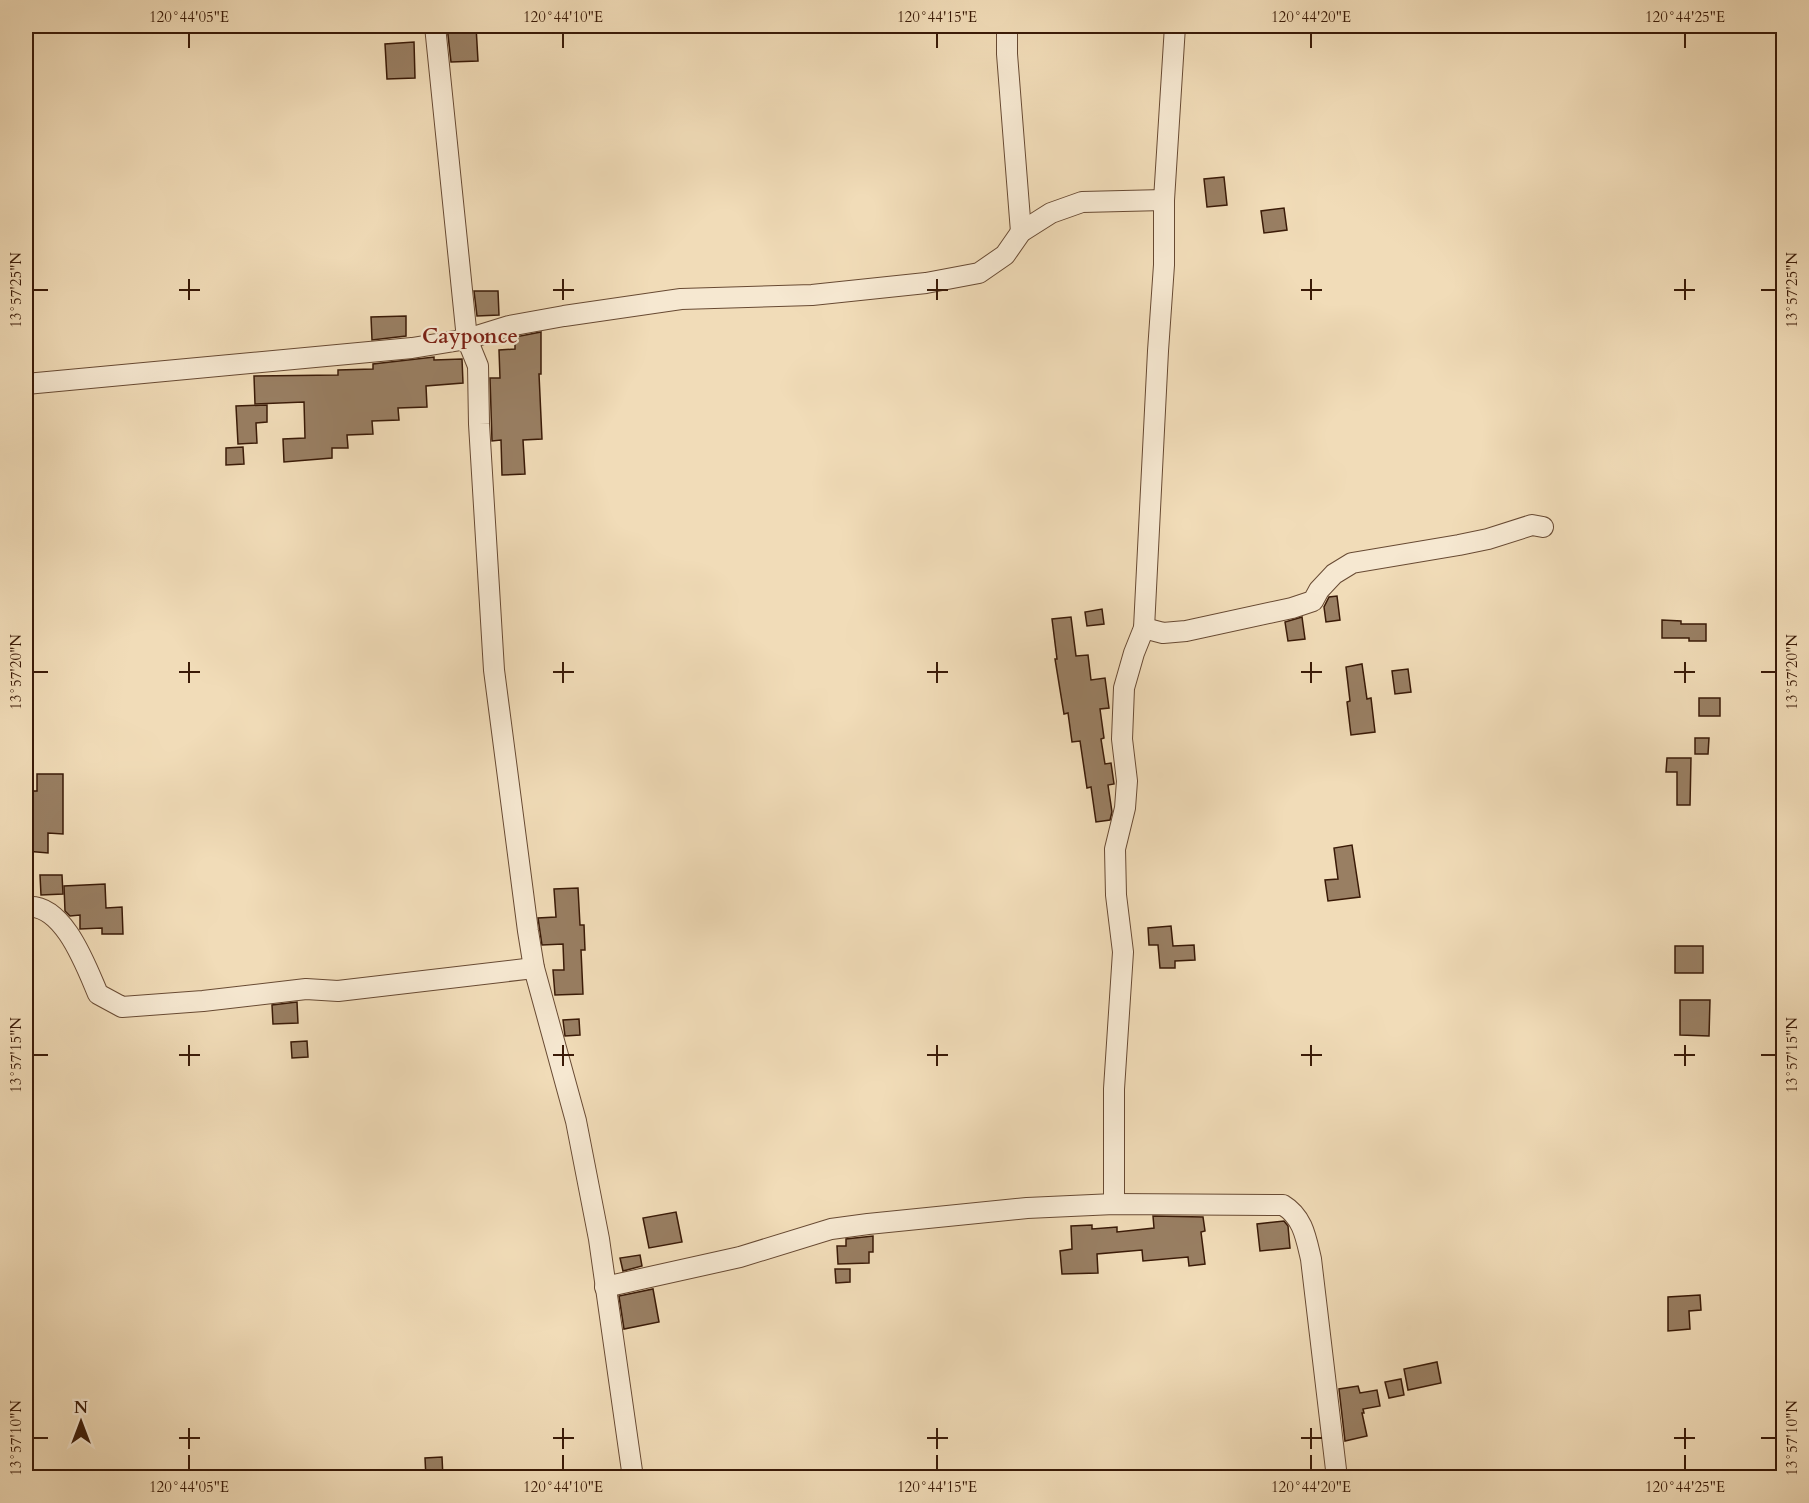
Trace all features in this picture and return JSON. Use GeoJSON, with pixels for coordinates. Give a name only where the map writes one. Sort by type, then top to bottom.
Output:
{"type":"FeatureCollection","features":[{"type":"Feature","properties":{"kind":"street"},"geometry":{"type":"LineString","coordinates":[[435,26],[467,339],[478,366],[479,424],[494,670],[534,968],[576,1121],[599,1239],[633,1478]]}},
{"type":"Feature","properties":{"kind":"street"},"geometry":{"type":"LineString","coordinates":[[1007,26],[1007,54],[1021,232]]}},
{"type":"Feature","properties":{"kind":"street"},"geometry":{"type":"LineString","coordinates":[[1114,1204],[1114,1089],[1123,952],[1116,895],[1115,849],[1125,808],[1127,781],[1122,739],[1124,688],[1144,628],[1164,265],[1164,200],[1175,26]]}},
{"type":"Feature","properties":{"kind":"street"},"geometry":{"type":"LineString","coordinates":[[26,384],[412,348],[467,339],[509,326],[681,299],[812,295],[926,283],[979,273],[1005,255],[1021,232],[1051,213],[1082,202],[1164,200]]}},
{"type":"Feature","properties":{"kind":"street"},"geometry":{"type":"LineString","coordinates":[[1144,628],[1163,633],[1186,631],[1292,608],[1313,601],[1319,590],[1334,574],[1352,563],[1488,539],[1532,525],[1544,527]]}},
{"type":"Feature","properties":{"kind":"street"},"geometry":{"type":"LineString","coordinates":[[26,907],[36,906],[52,915],[78,947],[98,994],[122,1007],[202,1001],[306,989],[338,991],[534,968]]}},
{"type":"Feature","properties":{"kind":"street"},"geometry":{"type":"LineString","coordinates":[[605,1287],[740,1257],[831,1229],[1027,1208],[1114,1204],[1283,1205],[1294,1212],[1305,1231],[1311,1259],[1337,1478]]}},
{"type":"Feature","properties":{"kind":"building"},"geometry":{"type":"Polygon","coordinates":[[[447,26],[476,26],[478,61],[451,62],[447,26]]]}},
{"type":"Feature","properties":{"kind":"building"},"geometry":{"type":"Polygon","coordinates":[[[414,42],[415,78],[387,79],[385,44],[414,42]]]}},
{"type":"Feature","properties":{"kind":"building"},"geometry":{"type":"Polygon","coordinates":[[[1224,177],[1227,205],[1207,207],[1204,179],[1224,177]]]}},
{"type":"Feature","properties":{"kind":"building"},"geometry":{"type":"Polygon","coordinates":[[[1284,208],[1287,230],[1264,233],[1261,211],[1284,208]]]}},
{"type":"Feature","properties":{"kind":"building"},"geometry":{"type":"Polygon","coordinates":[[[474,291],[498,291],[499,315],[477,316],[474,291]]]}},
{"type":"Feature","properties":{"kind":"building"},"geometry":{"type":"Polygon","coordinates":[[[406,316],[406,336],[372,340],[371,317],[406,316]]]}},
{"type":"Feature","properties":{"kind":"building"},"geometry":{"type":"Polygon","coordinates":[[[541,332],[541,374],[539,374],[542,439],[523,440],[525,474],[502,475],[501,440],[492,441],[490,378],[500,378],[499,350],[515,349],[515,337],[541,332]]]}},
{"type":"Feature","properties":{"kind":"building"},"geometry":{"type":"Polygon","coordinates":[[[434,357],[434,360],[462,359],[463,383],[426,386],[427,407],[398,408],[399,420],[372,421],[373,434],[347,435],[348,448],[332,448],[332,458],[284,462],[283,439],[305,438],[304,402],[255,404],[254,376],[338,375],[338,370],[373,369],[373,364],[434,357]]]}},
{"type":"Feature","properties":{"kind":"building"},"geometry":{"type":"Polygon","coordinates":[[[267,405],[267,422],[256,423],[257,443],[238,444],[236,406],[267,405]]]}},
{"type":"Feature","properties":{"kind":"building"},"geometry":{"type":"Polygon","coordinates":[[[243,447],[244,464],[226,465],[226,448],[243,447]]]}},
{"type":"Feature","properties":{"kind":"building"},"geometry":{"type":"Polygon","coordinates":[[[1337,596],[1340,620],[1326,622],[1324,607],[1329,597],[1337,596]]]}},
{"type":"Feature","properties":{"kind":"building"},"geometry":{"type":"Polygon","coordinates":[[[1102,609],[1104,624],[1087,626],[1085,612],[1102,609]]]}},
{"type":"Feature","properties":{"kind":"building"},"geometry":{"type":"Polygon","coordinates":[[[1071,617],[1076,656],[1088,655],[1091,680],[1105,678],[1109,708],[1100,709],[1104,738],[1101,739],[1105,764],[1111,763],[1114,784],[1108,785],[1112,812],[1110,820],[1096,822],[1091,787],[1087,788],[1080,741],[1072,742],[1068,713],[1064,714],[1055,659],[1057,659],[1052,619],[1071,617]]]}},
{"type":"Feature","properties":{"kind":"building"},"geometry":{"type":"Polygon","coordinates":[[[1302,617],[1305,639],[1288,641],[1285,622],[1302,617]]]}},
{"type":"Feature","properties":{"kind":"building"},"geometry":{"type":"Polygon","coordinates":[[[1662,620],[1681,621],[1681,624],[1706,624],[1706,641],[1689,641],[1689,638],[1662,638],[1662,620]]]}},
{"type":"Feature","properties":{"kind":"building"},"geometry":{"type":"Polygon","coordinates":[[[1362,664],[1367,699],[1371,698],[1375,732],[1351,735],[1346,667],[1362,664]]]}},
{"type":"Feature","properties":{"kind":"building"},"geometry":{"type":"Polygon","coordinates":[[[1408,669],[1411,692],[1395,694],[1392,671],[1408,669]]]}},
{"type":"Feature","properties":{"kind":"building"},"geometry":{"type":"Polygon","coordinates":[[[1699,698],[1720,698],[1720,716],[1699,716],[1699,698]]]}},
{"type":"Feature","properties":{"kind":"building"},"geometry":{"type":"Polygon","coordinates":[[[1695,738],[1709,738],[1708,754],[1695,754],[1695,738]]]}},
{"type":"Feature","properties":{"kind":"building"},"geometry":{"type":"Polygon","coordinates":[[[1667,758],[1691,758],[1690,805],[1677,805],[1677,772],[1666,772],[1667,758]]]}},
{"type":"Feature","properties":{"kind":"building"},"geometry":{"type":"Polygon","coordinates":[[[37,774],[63,774],[63,834],[48,833],[48,853],[26,851],[26,791],[37,791],[37,774]]]}},
{"type":"Feature","properties":{"kind":"building"},"geometry":{"type":"Polygon","coordinates":[[[1352,845],[1360,897],[1328,901],[1325,880],[1338,879],[1334,848],[1352,845]]]}},
{"type":"Feature","properties":{"kind":"building"},"geometry":{"type":"Polygon","coordinates":[[[40,875],[62,875],[63,894],[41,895],[40,875]]]}},
{"type":"Feature","properties":{"kind":"building"},"geometry":{"type":"Polygon","coordinates":[[[105,884],[106,908],[122,907],[123,934],[102,934],[102,928],[80,929],[80,915],[70,916],[65,911],[64,886],[105,884]]]}},
{"type":"Feature","properties":{"kind":"building"},"geometry":{"type":"Polygon","coordinates":[[[578,888],[580,925],[584,925],[585,950],[581,950],[583,994],[555,995],[553,970],[564,970],[563,944],[542,945],[538,918],[556,917],[554,889],[578,888]]]}},
{"type":"Feature","properties":{"kind":"building"},"geometry":{"type":"Polygon","coordinates":[[[1171,926],[1173,946],[1194,945],[1195,960],[1175,961],[1175,968],[1160,968],[1158,945],[1149,945],[1148,928],[1171,926]]]}},
{"type":"Feature","properties":{"kind":"building"},"geometry":{"type":"Polygon","coordinates":[[[1675,946],[1703,946],[1703,973],[1675,973],[1675,946]]]}},
{"type":"Feature","properties":{"kind":"building"},"geometry":{"type":"Polygon","coordinates":[[[1680,1000],[1710,1000],[1709,1036],[1680,1035],[1680,1000]]]}},
{"type":"Feature","properties":{"kind":"building"},"geometry":{"type":"Polygon","coordinates":[[[297,1002],[298,1023],[273,1024],[272,1005],[297,1002]]]}},
{"type":"Feature","properties":{"kind":"building"},"geometry":{"type":"Polygon","coordinates":[[[579,1019],[580,1035],[565,1036],[563,1020],[579,1019]]]}},
{"type":"Feature","properties":{"kind":"building"},"geometry":{"type":"Polygon","coordinates":[[[307,1041],[308,1057],[292,1058],[291,1042],[307,1041]]]}},
{"type":"Feature","properties":{"kind":"building"},"geometry":{"type":"Polygon","coordinates":[[[676,1212],[682,1242],[649,1248],[643,1218],[676,1212]]]}},
{"type":"Feature","properties":{"kind":"building"},"geometry":{"type":"Polygon","coordinates":[[[1153,1216],[1203,1217],[1205,1231],[1201,1232],[1205,1264],[1189,1266],[1188,1257],[1143,1261],[1142,1250],[1097,1254],[1098,1273],[1062,1274],[1060,1251],[1072,1249],[1071,1226],[1092,1225],[1092,1229],[1117,1227],[1117,1232],[1154,1228],[1153,1216]]]}},
{"type":"Feature","properties":{"kind":"building"},"geometry":{"type":"Polygon","coordinates":[[[1284,1221],[1288,1226],[1290,1248],[1260,1251],[1257,1224],[1284,1221]]]}},
{"type":"Feature","properties":{"kind":"building"},"geometry":{"type":"Polygon","coordinates":[[[873,1236],[873,1252],[869,1252],[869,1263],[838,1264],[837,1246],[846,1246],[846,1239],[873,1236]]]}},
{"type":"Feature","properties":{"kind":"building"},"geometry":{"type":"Polygon","coordinates":[[[640,1255],[642,1266],[623,1271],[620,1258],[640,1255]]]}},
{"type":"Feature","properties":{"kind":"building"},"geometry":{"type":"Polygon","coordinates":[[[835,1269],[850,1269],[850,1282],[836,1283],[835,1269]]]}},
{"type":"Feature","properties":{"kind":"building"},"geometry":{"type":"Polygon","coordinates":[[[653,1289],[659,1322],[624,1329],[619,1296],[653,1289]]]}},
{"type":"Feature","properties":{"kind":"building"},"geometry":{"type":"Polygon","coordinates":[[[1700,1295],[1701,1310],[1689,1311],[1690,1329],[1668,1331],[1668,1297],[1700,1295]]]}},
{"type":"Feature","properties":{"kind":"building"},"geometry":{"type":"Polygon","coordinates":[[[1437,1362],[1441,1383],[1408,1390],[1404,1369],[1437,1362]]]}},
{"type":"Feature","properties":{"kind":"building"},"geometry":{"type":"Polygon","coordinates":[[[1401,1379],[1404,1395],[1389,1398],[1385,1382],[1401,1379]]]}},
{"type":"Feature","properties":{"kind":"building"},"geometry":{"type":"Polygon","coordinates":[[[1358,1386],[1360,1393],[1377,1390],[1380,1406],[1363,1409],[1367,1436],[1345,1441],[1339,1389],[1358,1386]]]}},
{"type":"Feature","properties":{"kind":"building"},"geometry":{"type":"Polygon","coordinates":[[[442,1457],[443,1478],[426,1478],[425,1458],[442,1457]]]}},
{"type":"Feature","properties":{"kind":"district","name":"Cayponce"},"geometry":{"type":"Point","coordinates":[470,336]}}]}
